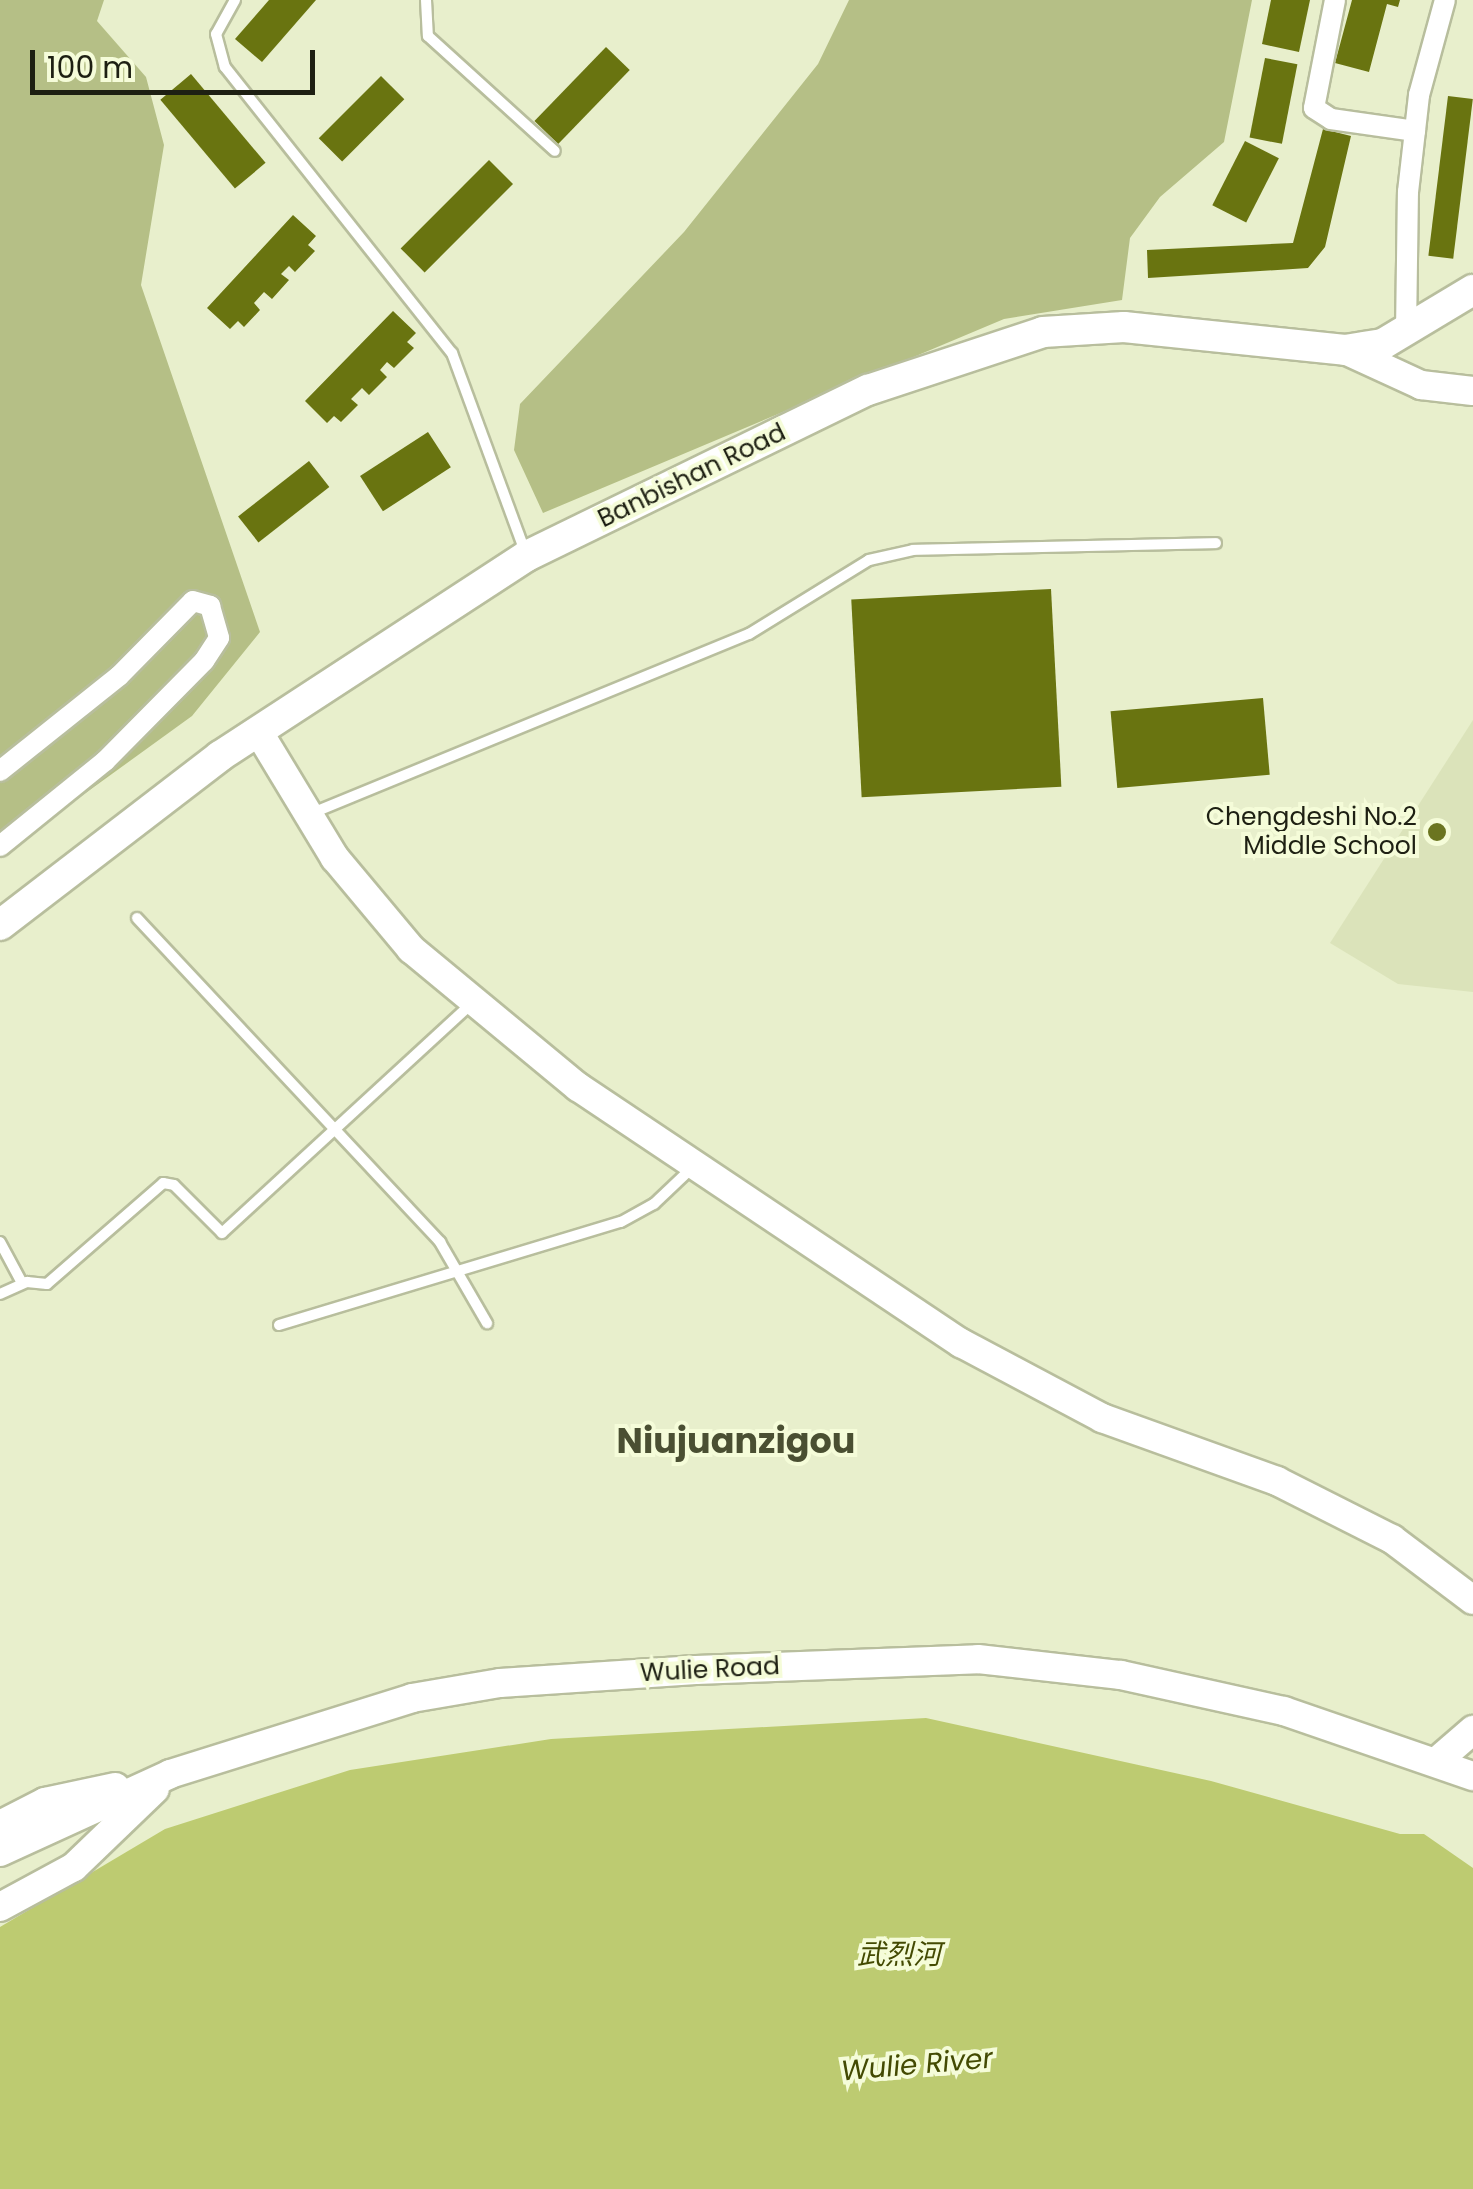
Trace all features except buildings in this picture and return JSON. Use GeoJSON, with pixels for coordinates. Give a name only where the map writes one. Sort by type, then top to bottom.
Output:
{"type":"FeatureCollection","features":[{"type":"Feature","properties":{"kind":"main road","name":"Banbishan Road"},"geometry":{"type":"LineString","coordinates":[[0,926],[258,731],[527,556],[868,390],[1043,332],[1124,327],[1345,350],[1383,344],[1473,290]]}},
{"type":"Feature","properties":{"kind":"main road"},"geometry":{"type":"LineString","coordinates":[[1345,350],[1421,385],[1473,391]]}},
{"type":"Feature","properties":{"kind":"main road"},"geometry":{"type":"LineString","coordinates":[[258,731],[335,858],[412,950],[578,1087],[961,1343],[1102,1418],[1278,1481],[1392,1540],[1473,1600]]}},
{"type":"Feature","properties":{"kind":"main road","name":"Wulie Road"},"geometry":{"type":"LineString","coordinates":[[0,1852],[170,1774],[394,1703],[500,1683],[978,1659],[1121,1675],[1284,1711],[1473,1776]]}},
{"type":"Feature","properties":{"kind":"main road"},"geometry":{"type":"LineString","coordinates":[[1436,1762],[1473,1730]]}},
{"type":"Feature","properties":{"kind":"main road","name":"Wulie Road"},"geometry":{"type":"LineString","coordinates":[[1436,1762],[1473,1796]]}},
{"type":"Feature","properties":{"kind":"main road"},"geometry":{"type":"LineString","coordinates":[[0,1825],[46,1802],[170,1774]]}},
{"type":"Feature","properties":{"kind":"main road"},"geometry":{"type":"LineString","coordinates":[[0,1906],[74,1866],[170,1774]]}},
{"type":"Feature","properties":{"kind":"street"},"geometry":{"type":"LineString","coordinates":[[1334,0],[1314,108],[1332,119],[1415,131]]}},
{"type":"Feature","properties":{"kind":"street"},"geometry":{"type":"LineString","coordinates":[[1406,332],[1415,131],[1445,0]]}},
{"type":"Feature","properties":{"kind":"street"},"geometry":{"type":"LineString","coordinates":[[0,771],[119,676],[193,600],[210,606],[219,638],[204,661],[105,761],[0,846]]}},
{"type":"Feature","properties":{"kind":"lane"},"geometry":{"type":"LineString","coordinates":[[236,0],[216,34],[226,67],[452,354],[527,556]]}},
{"type":"Feature","properties":{"kind":"lane"},"geometry":{"type":"LineString","coordinates":[[426,0],[428,36],[555,151]]}},
{"type":"Feature","properties":{"kind":"lane"},"geometry":{"type":"LineString","coordinates":[[308,814],[749,634],[869,560],[914,550],[1216,543]]}},
{"type":"Feature","properties":{"kind":"lane"},"geometry":{"type":"LineString","coordinates":[[137,918],[462,1270],[486,1322]]}},
{"type":"Feature","properties":{"kind":"lane"},"geometry":{"type":"LineString","coordinates":[[0,1294],[22,1283],[47,1284],[162,1183],[174,1185],[222,1232],[472,1002]]}},
{"type":"Feature","properties":{"kind":"lane"},"geometry":{"type":"LineString","coordinates":[[279,1325],[621,1222],[654,1204],[695,1166]]}},
{"type":"Feature","properties":{"kind":"lane"},"geometry":{"type":"LineString","coordinates":[[0,1242],[22,1283]]}},
{"type":"Feature","properties":{"kind":"shaded area"},"geometry":{"type":"Polygon","coordinates":[[[0,0],[104,0],[97,21],[146,77],[164,145],[141,285],[260,632],[192,716],[0,855],[0,0]]]}},
{"type":"Feature","properties":{"kind":"shaded area"},"geometry":{"type":"Polygon","coordinates":[[[849,0],[1252,0],[1224,142],[1160,197],[1130,238],[1122,300],[1004,319],[543,513],[514,450],[520,404],[684,232],[818,64],[849,0]]]}},
{"type":"Feature","properties":{"kind":"shaded area","name":"Chengdeshi No.2 Middle School"},"geometry":{"type":"Polygon","coordinates":[[[1473,720],[1473,992],[1398,984],[1330,943],[1473,720]]]}},
{"type":"Feature","properties":{"kind":"water","name":"武烈河"},"geometry":{"type":"Polygon","coordinates":[[[926,1718],[1211,1781],[1400,1834],[1424,1834],[1473,1868],[1473,2189],[0,2189],[0,1927],[165,1829],[350,1770],[551,1739],[926,1718]]]}},
{"type":"Feature","properties":{"kind":"place","name":"Chengdeshi No.2 Middle School"},"geometry":{"type":"Point","coordinates":[1437,832]}},
{"type":"Feature","properties":{"kind":"district","name":"Niujuanzigou"},"geometry":{"type":"Point","coordinates":[736,1441]}},
{"type":"Feature","properties":{"kind":"water label","name":"Wulie River"},"geometry":{"type":"Point","coordinates":[917,2065]}}]}
